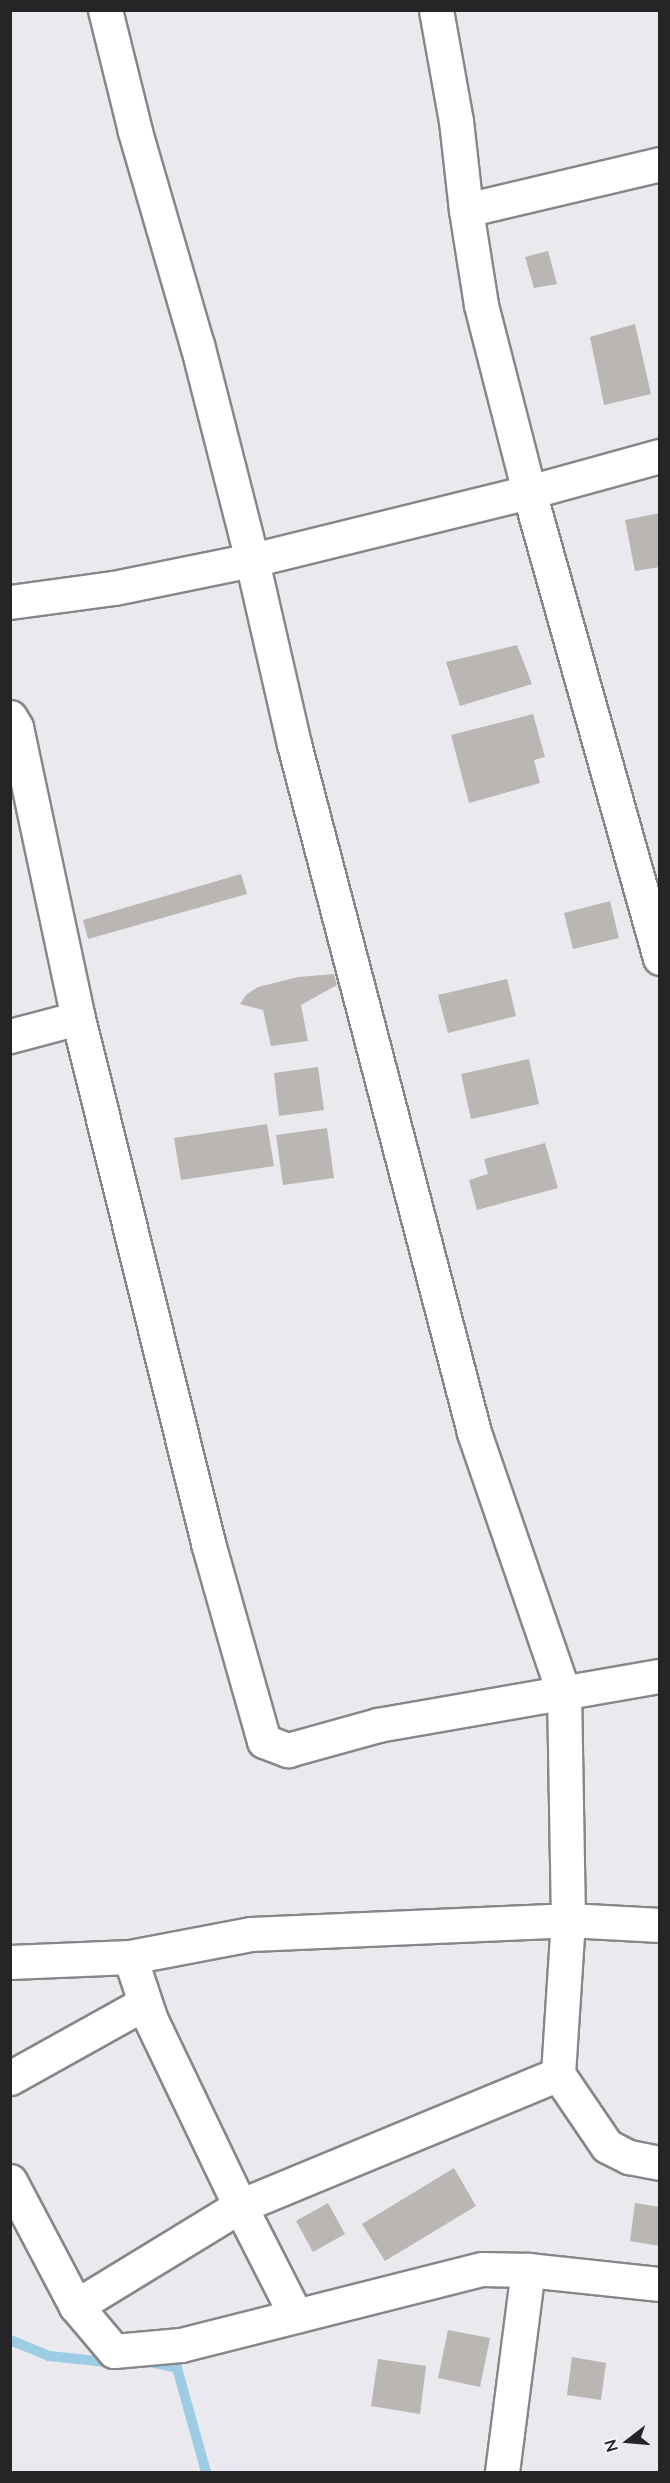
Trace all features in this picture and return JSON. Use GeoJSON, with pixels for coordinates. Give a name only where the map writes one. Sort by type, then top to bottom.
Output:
{"type":"FeatureCollection","features":[{"type":"Feature","properties":{"kind":"street"},"geometry":{"type":"LineString","coordinates":[[105,10],[135,131],[196,345],[252,560],[294,744],[474,1432],[564,1694],[568,1920],[558,2074],[608,2146],[628,2157],[660,2163]]}},
{"type":"Feature","properties":{"kind":"street"},"geometry":{"type":"LineString","coordinates":[[436,10],[456,121],[466,210],[481,305],[529,492],[660,958]]}},
{"type":"Feature","properties":{"kind":"street"},"geometry":{"type":"LineString","coordinates":[[466,210],[660,164]]}},
{"type":"Feature","properties":{"kind":"street"},"geometry":{"type":"LineString","coordinates":[[10,602],[114,588],[252,560],[529,492],[660,456]]}},
{"type":"Feature","properties":{"kind":"street"},"geometry":{"type":"LineString","coordinates":[[10,717],[16,727],[78,1018],[208,1543],[264,1741],[288,1750],[378,1725],[660,1676]]}},
{"type":"Feature","properties":{"kind":"street"},"geometry":{"type":"LineString","coordinates":[[10,1036],[78,1018]]}},
{"type":"Feature","properties":{"kind":"street"},"geometry":{"type":"LineString","coordinates":[[10,1962],[130,1957],[251,1934],[568,1920],[660,1925]]}},
{"type":"Feature","properties":{"kind":"street"},"geometry":{"type":"LineString","coordinates":[[130,1957],[145,2003],[240,2206],[296,2316]]}},
{"type":"Feature","properties":{"kind":"street"},"geometry":{"type":"LineString","coordinates":[[10,2078],[145,2003]]}},
{"type":"Feature","properties":{"kind":"street"},"geometry":{"type":"LineString","coordinates":[[76,2306],[240,2206],[558,2074]]}},
{"type":"Feature","properties":{"kind":"street"},"geometry":{"type":"LineString","coordinates":[[10,2181],[76,2306],[114,2351],[181,2345],[482,2269],[528,2270],[660,2284]]}},
{"type":"Feature","properties":{"kind":"street"},"geometry":{"type":"LineString","coordinates":[[502,2472],[528,2270]]}},
{"type":"Feature","properties":{"kind":"building"},"geometry":{"type":"Polygon","coordinates":[[[548,251],[557,284],[534,288],[525,257],[548,251]]]}},
{"type":"Feature","properties":{"kind":"building"},"geometry":{"type":"Polygon","coordinates":[[[635,324],[651,394],[604,405],[590,337],[635,324]]]}},
{"type":"Feature","properties":{"kind":"building"},"geometry":{"type":"Polygon","coordinates":[[[660,513],[660,567],[635,571],[625,520],[660,513]]]}},
{"type":"Feature","properties":{"kind":"building"},"geometry":{"type":"Polygon","coordinates":[[[517,645],[532,684],[460,706],[446,662],[517,645]]]}},
{"type":"Feature","properties":{"kind":"building"},"geometry":{"type":"Polygon","coordinates":[[[533,714],[545,757],[534,760],[540,783],[469,803],[451,735],[533,714]]]}},
{"type":"Feature","properties":{"kind":"building"},"geometry":{"type":"Polygon","coordinates":[[[241,874],[247,894],[88,939],[83,920],[241,874]]]}},
{"type":"Feature","properties":{"kind":"building"},"geometry":{"type":"Polygon","coordinates":[[[610,901],[619,938],[573,949],[564,913],[610,901]]]}},
{"type":"Feature","properties":{"kind":"building"},"geometry":{"type":"Polygon","coordinates":[[[334,974],[337,985],[301,1005],[308,1041],[271,1046],[263,1010],[240,1004],[247,994],[258,987],[298,977],[334,974]]]}},
{"type":"Feature","properties":{"kind":"building"},"geometry":{"type":"Polygon","coordinates":[[[507,979],[516,1016],[448,1033],[438,995],[507,979]]]}},
{"type":"Feature","properties":{"kind":"building"},"geometry":{"type":"Polygon","coordinates":[[[529,1059],[539,1104],[471,1119],[461,1074],[529,1059]]]}},
{"type":"Feature","properties":{"kind":"building"},"geometry":{"type":"Polygon","coordinates":[[[318,1067],[324,1110],[279,1116],[274,1073],[318,1067]]]}},
{"type":"Feature","properties":{"kind":"building"},"geometry":{"type":"Polygon","coordinates":[[[267,1124],[274,1166],[181,1180],[174,1138],[267,1124]]]}},
{"type":"Feature","properties":{"kind":"building"},"geometry":{"type":"Polygon","coordinates":[[[327,1128],[334,1178],[283,1185],[276,1135],[327,1128]]]}},
{"type":"Feature","properties":{"kind":"building"},"geometry":{"type":"Polygon","coordinates":[[[545,1143],[558,1188],[477,1210],[469,1180],[488,1174],[484,1159],[545,1143]]]}},
{"type":"Feature","properties":{"kind":"building"},"geometry":{"type":"Polygon","coordinates":[[[454,2168],[476,2206],[385,2261],[362,2224],[454,2168]]]}},
{"type":"Feature","properties":{"kind":"building"},"geometry":{"type":"Polygon","coordinates":[[[328,2203],[345,2234],[313,2252],[296,2221],[328,2203]]]}},
{"type":"Feature","properties":{"kind":"building"},"geometry":{"type":"Polygon","coordinates":[[[635,2203],[660,2207],[660,2246],[630,2241],[635,2203]]]}},
{"type":"Feature","properties":{"kind":"building"},"geometry":{"type":"Polygon","coordinates":[[[448,2330],[490,2338],[480,2387],[438,2378],[448,2330]]]}},
{"type":"Feature","properties":{"kind":"building"},"geometry":{"type":"Polygon","coordinates":[[[572,2357],[606,2363],[601,2400],[567,2395],[572,2357]]]}},
{"type":"Feature","properties":{"kind":"building"},"geometry":{"type":"Polygon","coordinates":[[[378,2359],[426,2366],[420,2414],[371,2406],[378,2359]]]}},
{"type":"Feature","properties":{"kind":"waterway"},"geometry":{"type":"LineString","coordinates":[[10,2340],[49,2356],[117,2363]]}},
{"type":"Feature","properties":{"kind":"waterway"},"geometry":{"type":"LineString","coordinates":[[145,2361],[177,2368],[206,2472]]}}]}
